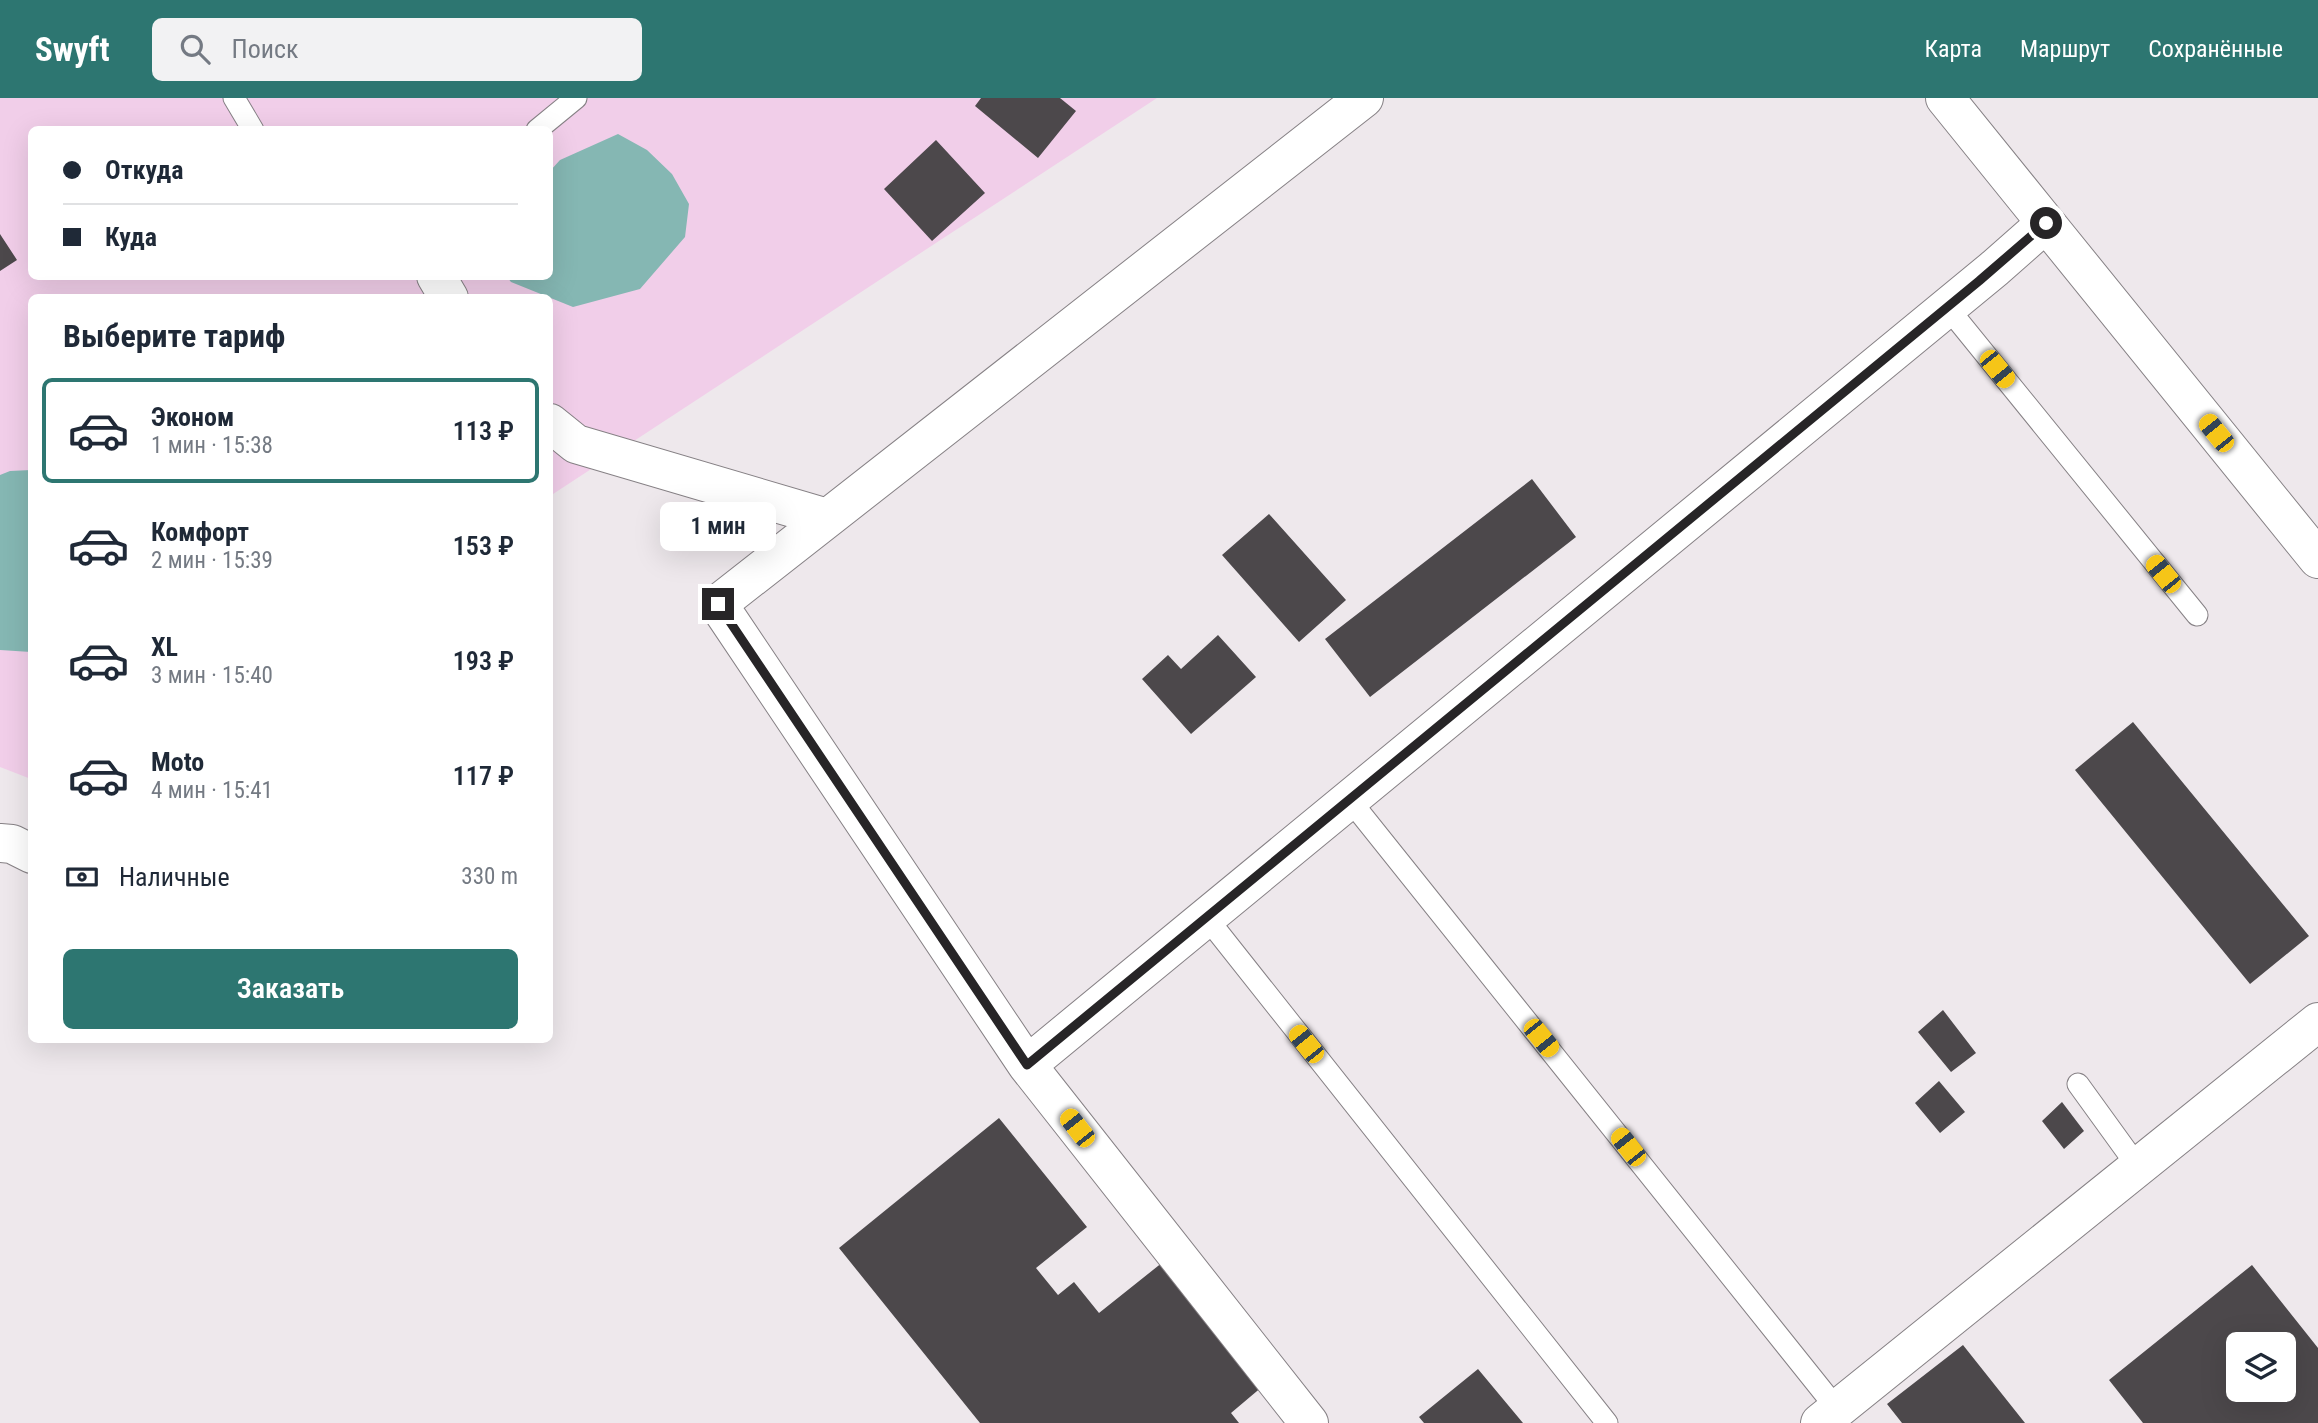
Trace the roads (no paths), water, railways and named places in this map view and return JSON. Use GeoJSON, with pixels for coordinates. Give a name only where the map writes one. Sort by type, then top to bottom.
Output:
{"type":"FeatureCollection","features":[{"type":"Feature","properties":{"kind":"street"},"geometry":{"type":"LineString","coordinates":[[1309,1423],[1027,1065],[718,604],[1364,98]]}},
{"type":"Feature","properties":{"kind":"street"},"geometry":{"type":"LineString","coordinates":[[1945,98],[2318,559]]}},
{"type":"Feature","properties":{"kind":"street"},"geometry":{"type":"LineString","coordinates":[[1027,1065],[2046,223]]}},
{"type":"Feature","properties":{"kind":"street"},"geometry":{"type":"LineString","coordinates":[[558,443],[827,518]]}},
{"type":"Feature","properties":{"kind":"street"},"geometry":{"type":"LineString","coordinates":[[0,843],[12,844],[28,852]]}},
{"type":"Feature","properties":{"kind":"street"},"geometry":{"type":"LineString","coordinates":[[1829,1416],[2318,1022]]}},
{"type":"Feature","properties":{"kind":"lane"},"geometry":{"type":"LineString","coordinates":[[234,98],[251,126]]}},
{"type":"Feature","properties":{"kind":"lane"},"geometry":{"type":"LineString","coordinates":[[542,126],[576,98]]}},
{"type":"Feature","properties":{"kind":"lane"},"geometry":{"type":"LineString","coordinates":[[1947,307],[2197,615]]}},
{"type":"Feature","properties":{"kind":"lane"},"geometry":{"type":"LineString","coordinates":[[1349,799],[1829,1416]]}},
{"type":"Feature","properties":{"kind":"lane"},"geometry":{"type":"LineString","coordinates":[[1206,917],[1607,1423]]}},
{"type":"Feature","properties":{"kind":"lane"},"geometry":{"type":"LineString","coordinates":[[2078,1084],[2137,1167]]}},
{"type":"Feature","properties":{"kind":"water"},"geometry":{"type":"Polygon","coordinates":[[[618,134],[647,150],[672,174],[689,204],[685,237],[640,289],[573,307],[553,299],[553,294],[541,294],[509,280],[553,280],[553,168],[560,160],[618,134]]]}},
{"type":"Feature","properties":{"kind":"water"},"geometry":{"type":"Polygon","coordinates":[[[28,470],[28,652],[0,650],[0,475],[10,471],[28,470]]]}}]}
